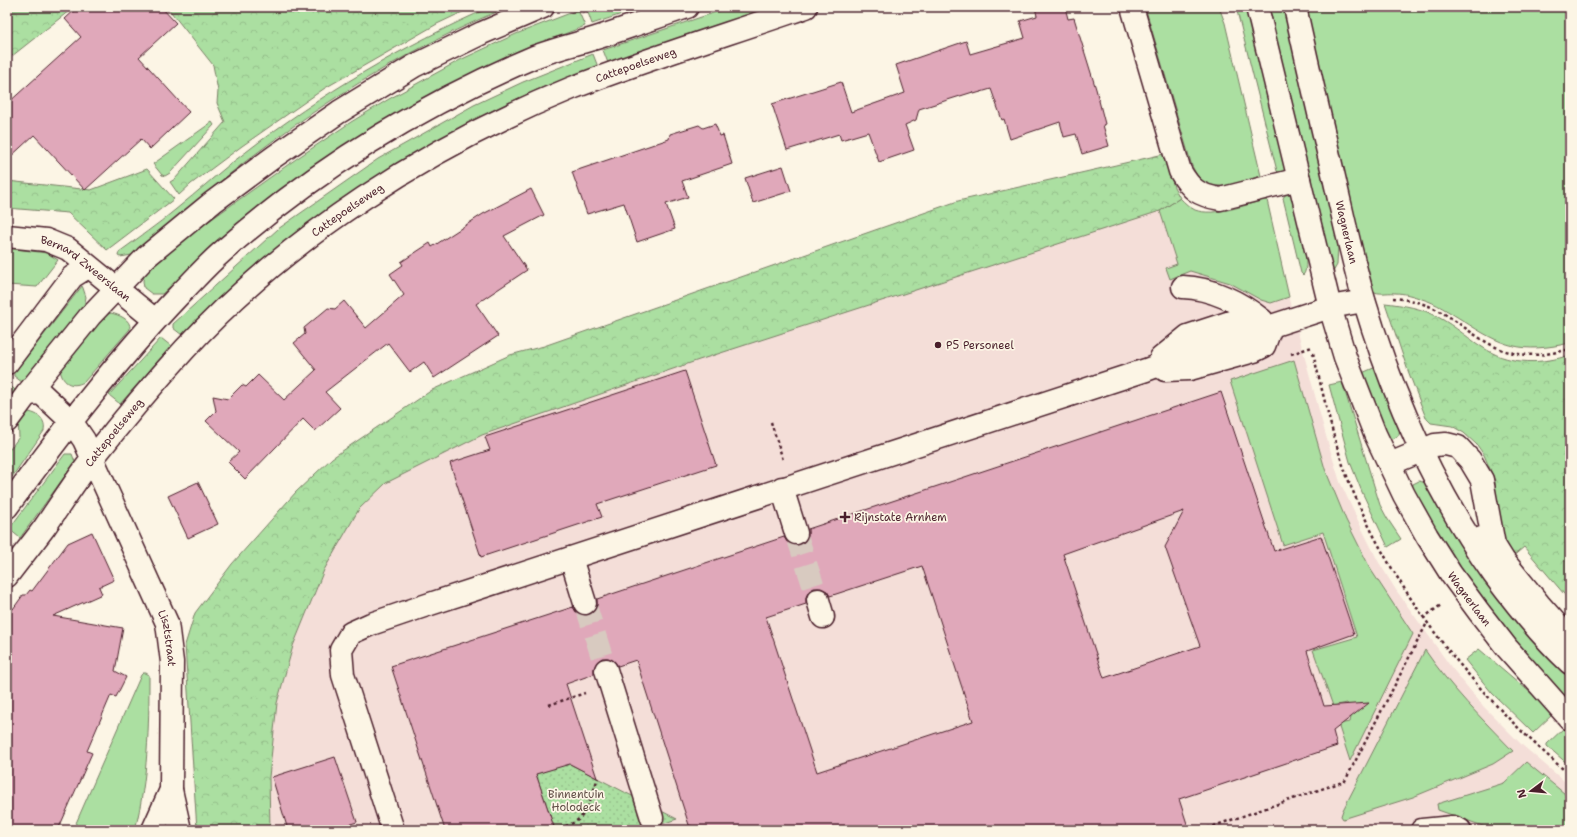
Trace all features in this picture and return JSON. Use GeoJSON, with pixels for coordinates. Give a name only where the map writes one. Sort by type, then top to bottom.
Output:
{"type":"FeatureCollection","features":[{"type":"Feature","properties":{"kind":"street"},"geometry":{"type":"LineString","coordinates":[[7,421],[90,316],[116,288],[146,257],[213,202],[275,156],[339,112],[414,66],[482,33],[543,7]]}},
{"type":"Feature","properties":{"kind":"street"},"geometry":{"type":"LineString","coordinates":[[7,507],[70,421],[155,320],[221,252],[318,176],[412,118],[481,81],[536,56],[687,7]]}},
{"type":"Feature","properties":{"kind":"street","name":"Cattepoelseweg"},"geometry":{"type":"LineString","coordinates":[[7,576],[93,458],[186,348],[248,286],[348,209],[396,177],[443,149],[569,89],[608,74],[806,7]]}},
{"type":"Feature","properties":{"kind":"street"},"geometry":{"type":"LineString","coordinates":[[1132,7],[1180,171],[1188,184],[1195,191],[1208,197],[1220,199],[1299,179]]}},
{"type":"Feature","properties":{"kind":"street","name":"Wagnerlaan"},"geometry":{"type":"LineString","coordinates":[[1257,7],[1330,307],[1345,357],[1375,434],[1427,536],[1451,574],[1506,648],[1570,719]]}},
{"type":"Feature","properties":{"kind":"street","name":"Wagnerlaan"},"geometry":{"type":"LineString","coordinates":[[1295,7],[1364,301],[1387,367],[1421,450],[1461,524],[1512,600],[1558,651],[1570,662]]}},
{"type":"Feature","properties":{"kind":"street","name":"Bernard Zweerslaan"},"geometry":{"type":"LineString","coordinates":[[7,236],[46,240],[68,249],[88,267],[155,320]]}},
{"type":"Feature","properties":{"kind":"street"},"geometry":{"type":"LineString","coordinates":[[7,363],[72,277],[88,267]]}},
{"type":"Feature","properties":{"kind":"street"},"geometry":{"type":"LineString","coordinates":[[1183,287],[1195,288],[1218,295],[1249,309],[1271,327]]}},
{"type":"Feature","properties":{"kind":"street"},"geometry":{"type":"LineString","coordinates":[[393,830],[343,675],[341,650],[351,633],[370,624],[1146,370],[1203,349],[1330,307],[1364,301]]}},
{"type":"Feature","properties":{"kind":"street","name":"Lisztstraat"},"geometry":{"type":"LineString","coordinates":[[27,394],[41,393],[70,421],[84,440],[167,623],[172,662],[172,790],[153,830]]}},
{"type":"Feature","properties":{"kind":"street","name":"Wagnerlaan"},"geometry":{"type":"LineString","coordinates":[[1390,464],[1435,445],[1446,444],[1458,447],[1470,460],[1482,480],[1494,545],[1504,561],[1570,639]]}},
{"type":"Feature","properties":{"kind":"street"},"geometry":{"type":"LineString","coordinates":[[782,488],[796,533]]}},
{"type":"Feature","properties":{"kind":"street","name":"Wagnerlaan"},"geometry":{"type":"LineString","coordinates":[[1461,524],[1494,545]]}},
{"type":"Feature","properties":{"kind":"street"},"geometry":{"type":"LineString","coordinates":[[571,558],[585,603]]}},
{"type":"Feature","properties":{"kind":"street"},"geometry":{"type":"LineString","coordinates":[[608,677],[652,818]]}},
{"type":"Feature","properties":{"kind":"street"},"geometry":{"type":"LineString","coordinates":[[172,790],[180,830]]}},
{"type":"Feature","properties":{"kind":"street"},"geometry":{"type":"LineString","coordinates":[[1422,830],[1453,827],[1460,830]]}},
{"type":"Feature","properties":{"kind":"path"},"geometry":{"type":"LineString","coordinates":[[1364,301],[1385,298],[1405,299],[1421,304],[1442,312],[1490,344],[1505,351],[1533,355],[1552,354],[1570,349]]}},
{"type":"Feature","properties":{"kind":"path"},"geometry":{"type":"LineString","coordinates":[[771,422],[783,460]]}},
{"type":"Feature","properties":{"kind":"path"},"geometry":{"type":"LineString","coordinates":[[1423,618],[1441,605]]}},
{"type":"Feature","properties":{"kind":"path"},"geometry":{"type":"LineString","coordinates":[[1202,830],[1345,781],[1427,623]]}},
{"type":"Feature","properties":{"kind":"path"},"geometry":{"type":"LineString","coordinates":[[549,705],[608,677]]}},
{"type":"Feature","properties":{"kind":"path"},"geometry":{"type":"LineString","coordinates":[[554,830],[570,824],[580,818],[587,806],[598,778]]}},
{"type":"Feature","properties":{"kind":"shaded area","name":"Rijnstate Arnhem"},"geometry":{"type":"Polygon","coordinates":[[[1179,205],[1194,214],[1264,207],[1326,436],[1340,482],[1362,529],[1378,561],[1396,590],[1451,667],[1484,707],[1522,745],[1570,786],[1570,830],[270,830],[269,777],[277,703],[293,646],[324,570],[336,504],[561,376],[1179,205]]]}},
{"type":"Feature","properties":{"kind":"green space"},"geometry":{"type":"Polygon","coordinates":[[[7,7],[74,7],[7,60],[7,7]]]}},
{"type":"Feature","properties":{"kind":"green space"},"geometry":{"type":"Polygon","coordinates":[[[167,7],[473,7],[437,24],[325,88],[242,146],[191,184],[179,195],[170,182],[175,179],[225,122],[217,103],[218,91],[213,65],[167,7]]]}},
{"type":"Feature","properties":{"kind":"green space"},"geometry":{"type":"Polygon","coordinates":[[[491,7],[508,7],[407,55],[313,112],[268,144],[225,178],[140,251],[132,255],[118,256],[119,252],[168,216],[219,173],[304,110],[395,54],[491,7]]]}},
{"type":"Feature","properties":{"kind":"green space"},"geometry":{"type":"Polygon","coordinates":[[[586,7],[643,7],[592,24],[586,7]]]}},
{"type":"Feature","properties":{"kind":"green space"},"geometry":{"type":"Polygon","coordinates":[[[731,7],[775,7],[608,63],[603,50],[731,7]]]}},
{"type":"Feature","properties":{"kind":"green space"},"geometry":{"type":"Polygon","coordinates":[[[1145,7],[1219,7],[1225,23],[1261,176],[1220,186],[1205,182],[1196,173],[1192,166],[1145,7]]]}},
{"type":"Feature","properties":{"kind":"green space"},"geometry":{"type":"Polygon","coordinates":[[[1236,7],[1246,7],[1254,33],[1286,171],[1279,173],[1277,171],[1236,7]]]}},
{"type":"Feature","properties":{"kind":"green space"},"geometry":{"type":"Polygon","coordinates":[[[1269,7],[1283,7],[1338,246],[1337,265],[1333,272],[1331,270],[1269,7]]]}},
{"type":"Feature","properties":{"kind":"green space"},"geometry":{"type":"Polygon","coordinates":[[[1305,7],[1570,7],[1570,343],[1538,348],[1513,346],[1489,337],[1442,308],[1427,301],[1405,294],[1380,293],[1372,291],[1305,7]]]}},
{"type":"Feature","properties":{"kind":"green space"},"geometry":{"type":"Polygon","coordinates":[[[578,10],[585,26],[544,42],[208,252],[162,294],[152,294],[144,288],[143,281],[145,271],[178,243],[296,159],[351,122],[389,99],[460,60],[516,34],[578,10]]]}},
{"type":"Feature","properties":{"kind":"green space"},"geometry":{"type":"Polygon","coordinates":[[[593,54],[598,67],[547,86],[491,111],[453,131],[379,175],[308,224],[274,251],[233,285],[182,335],[173,328],[173,324],[278,229],[378,159],[474,105],[523,82],[593,54]]]}},
{"type":"Feature","properties":{"kind":"green space"},"geometry":{"type":"Polygon","coordinates":[[[212,122],[214,125],[170,173],[165,176],[162,175],[153,164],[212,122]]]}},
{"type":"Feature","properties":{"kind":"green space"},"geometry":{"type":"Polygon","coordinates":[[[1164,154],[1174,187],[1180,198],[1160,211],[699,360],[482,435],[386,483],[359,509],[324,570],[293,646],[277,703],[269,777],[270,830],[197,830],[185,645],[195,613],[232,564],[296,492],[332,458],[432,390],[510,355],[544,346],[958,201],[1164,154]]]}},
{"type":"Feature","properties":{"kind":"green space"},"geometry":{"type":"Polygon","coordinates":[[[147,169],[174,199],[107,250],[68,213],[7,208],[7,181],[91,190],[147,169]]]}},
{"type":"Feature","properties":{"kind":"green space"},"geometry":{"type":"Polygon","coordinates":[[[1292,194],[1305,249],[1306,270],[1303,275],[1301,273],[1283,198],[1285,195],[1292,194]]]}},
{"type":"Feature","properties":{"kind":"green space"},"geometry":{"type":"Polygon","coordinates":[[[1180,198],[1195,210],[1203,212],[1230,210],[1267,200],[1289,297],[1271,303],[1261,300],[1230,283],[1190,271],[1170,279],[1166,268],[1177,264],[1160,211],[1180,198]]]}},
{"type":"Feature","properties":{"kind":"green space"},"geometry":{"type":"Polygon","coordinates":[[[7,248],[47,253],[58,260],[37,287],[7,285],[7,248]]]}},
{"type":"Feature","properties":{"kind":"green space"},"geometry":{"type":"Polygon","coordinates":[[[82,286],[86,297],[83,312],[23,383],[14,376],[14,373],[82,286]]]}},
{"type":"Feature","properties":{"kind":"green space"},"geometry":{"type":"Polygon","coordinates":[[[1385,303],[1412,307],[1426,311],[1444,321],[1487,350],[1497,355],[1517,361],[1528,362],[1549,360],[1570,355],[1570,601],[1524,547],[1511,558],[1506,551],[1497,509],[1495,481],[1484,455],[1477,445],[1464,433],[1452,426],[1431,423],[1426,418],[1385,303]]]}},
{"type":"Feature","properties":{"kind":"green space"},"geometry":{"type":"Polygon","coordinates":[[[111,313],[121,316],[127,320],[130,329],[84,382],[75,385],[68,383],[62,377],[60,368],[102,316],[111,313]]]}},
{"type":"Feature","properties":{"kind":"green space"},"geometry":{"type":"Polygon","coordinates":[[[161,338],[171,346],[120,404],[109,395],[161,338]]]}},
{"type":"Feature","properties":{"kind":"green space"},"geometry":{"type":"Polygon","coordinates":[[[1294,360],[1325,469],[1346,520],[1371,570],[1413,634],[1350,761],[1338,724],[1350,722],[1352,712],[1347,703],[1333,706],[1313,650],[1357,637],[1323,532],[1283,545],[1230,381],[1294,360]]]}},
{"type":"Feature","properties":{"kind":"green space"},"geometry":{"type":"Polygon","coordinates":[[[1376,367],[1400,426],[1399,435],[1393,439],[1386,437],[1362,373],[1376,367]]]}},
{"type":"Feature","properties":{"kind":"green space"},"geometry":{"type":"Polygon","coordinates":[[[1342,382],[1380,505],[1401,539],[1388,547],[1362,492],[1350,462],[1329,385],[1342,382]]]}},
{"type":"Feature","properties":{"kind":"green space"},"geometry":{"type":"Polygon","coordinates":[[[8,383],[16,391],[7,405],[7,384],[8,383]]]}},
{"type":"Feature","properties":{"kind":"green space"},"geometry":{"type":"Polygon","coordinates":[[[29,412],[36,414],[41,418],[44,424],[44,431],[7,484],[7,453],[19,437],[18,419],[23,414],[29,412]]]}},
{"type":"Feature","properties":{"kind":"green space"},"geometry":{"type":"Polygon","coordinates":[[[65,454],[72,454],[75,462],[20,538],[9,529],[65,454]]]}},
{"type":"Feature","properties":{"kind":"green space"},"geometry":{"type":"Polygon","coordinates":[[[1419,481],[1426,483],[1496,596],[1526,633],[1570,677],[1570,698],[1567,701],[1519,647],[1448,554],[1412,488],[1413,484],[1419,481]]]}},
{"type":"Feature","properties":{"kind":"green space"},"geometry":{"type":"Polygon","coordinates":[[[1479,649],[1552,711],[1553,714],[1533,733],[1492,693],[1465,660],[1479,649]]]}},
{"type":"Feature","properties":{"kind":"green space"},"geometry":{"type":"Polygon","coordinates":[[[1425,650],[1456,690],[1513,751],[1493,764],[1413,797],[1343,819],[1341,816],[1343,810],[1425,650]]]}},
{"type":"Feature","properties":{"kind":"green space"},"geometry":{"type":"Polygon","coordinates":[[[143,673],[149,675],[148,734],[143,791],[135,830],[73,830],[141,675],[143,673]]]}},
{"type":"Feature","properties":{"kind":"green space"},"geometry":{"type":"Polygon","coordinates":[[[1565,727],[1570,729],[1570,766],[1547,746],[1547,744],[1565,727]]]}},
{"type":"Feature","properties":{"kind":"green space","name":"Binnentuin Holodeck"},"geometry":{"type":"Polygon","coordinates":[[[566,762],[677,819],[643,830],[546,830],[554,827],[536,774],[564,765],[566,762]]]}},
{"type":"Feature","properties":{"kind":"green space"},"geometry":{"type":"Polygon","coordinates":[[[1526,762],[1570,798],[1570,830],[1494,830],[1438,810],[1437,804],[1504,783],[1526,762]]]}},
{"type":"Feature","properties":{"kind":"building"},"geometry":{"type":"Polygon","coordinates":[[[78,7],[161,7],[176,23],[139,57],[189,112],[150,149],[141,139],[85,190],[34,135],[7,160],[7,104],[81,37],[65,19],[78,7]]]}},
{"type":"Feature","properties":{"kind":"building"},"geometry":{"type":"Polygon","coordinates":[[[1035,7],[1065,7],[1068,19],[1074,18],[1096,89],[1109,146],[1082,154],[1076,134],[1064,137],[1060,122],[1010,139],[1004,119],[1002,120],[991,89],[974,94],[973,92],[919,109],[916,120],[905,125],[914,150],[879,162],[868,132],[841,140],[839,134],[787,150],[772,104],[841,82],[851,112],[905,93],[896,65],[966,41],[970,54],[1025,38],[1020,21],[1037,16],[1035,7]]]}},
{"type":"Feature","properties":{"kind":"building"},"geometry":{"type":"Polygon","coordinates":[[[715,124],[720,136],[723,135],[732,164],[682,181],[688,197],[666,204],[675,229],[637,242],[624,203],[587,214],[572,172],[669,139],[670,134],[699,125],[703,128],[715,124]]]}},
{"type":"Feature","properties":{"kind":"building"},"geometry":{"type":"Polygon","coordinates":[[[783,166],[791,191],[753,203],[745,178],[783,166]]]}},
{"type":"Feature","properties":{"kind":"building"},"geometry":{"type":"Polygon","coordinates":[[[531,189],[544,215],[504,236],[527,270],[476,304],[498,336],[434,378],[424,362],[410,372],[388,343],[325,392],[340,408],[315,431],[303,419],[245,479],[228,462],[239,452],[206,421],[216,411],[213,396],[228,399],[242,385],[246,387],[258,375],[284,400],[316,370],[294,343],[305,334],[304,328],[328,308],[335,309],[344,301],[366,328],[404,295],[390,274],[403,265],[401,262],[430,243],[432,247],[483,214],[531,189]]]}},
{"type":"Feature","properties":{"kind":"building"},"geometry":{"type":"Polygon","coordinates":[[[685,371],[716,465],[597,504],[602,517],[481,557],[450,463],[490,450],[485,437],[685,371]]]}},
{"type":"Feature","properties":{"kind":"building"},"geometry":{"type":"Polygon","coordinates":[[[1221,392],[1274,551],[1321,536],[1354,634],[1307,651],[1324,706],[1369,703],[1333,731],[1337,746],[1179,799],[1189,830],[700,830],[689,825],[636,660],[618,666],[614,661],[608,658],[602,658],[597,662],[594,668],[594,674],[566,684],[597,778],[570,764],[536,774],[555,830],[445,830],[391,666],[573,607],[576,612],[582,615],[589,615],[597,606],[597,599],[784,537],[787,542],[793,545],[800,545],[808,536],[808,529],[1221,392]],[[1184,511],[1063,554],[1104,678],[1200,646],[1165,547],[1184,511]],[[922,566],[830,596],[827,591],[821,588],[814,588],[809,591],[806,597],[806,604],[766,617],[817,772],[973,721],[922,566]]]}},
{"type":"Feature","properties":{"kind":"building"},"geometry":{"type":"Polygon","coordinates":[[[198,482],[218,524],[188,538],[168,496],[198,482]]]}},
{"type":"Feature","properties":{"kind":"building"},"geometry":{"type":"Polygon","coordinates":[[[92,532],[114,580],[99,587],[102,594],[53,616],[123,628],[115,671],[126,677],[116,697],[111,695],[87,751],[92,753],[58,830],[7,830],[7,608],[13,609],[23,595],[26,595],[30,590],[32,591],[68,543],[92,532]]]}},
{"type":"Feature","properties":{"kind":"building"},"geometry":{"type":"Polygon","coordinates":[[[335,757],[357,822],[331,830],[288,830],[272,777],[335,757]]]}},
{"type":"Feature","properties":{"kind":"tunnel"},"geometry":{"type":"LineString","coordinates":[[796,533],[818,600]]}},
{"type":"Feature","properties":{"kind":"tunnel"},"geometry":{"type":"LineString","coordinates":[[585,603],[606,670]]}},
{"type":"Feature","properties":{"kind":"place","name":"P5 Personeel"},"geometry":{"type":"Point","coordinates":[938,345]}},
{"type":"Feature","properties":{"kind":"place","name":"Rijnstate Arnhem"},"geometry":{"type":"Point","coordinates":[845,517]}}]}
